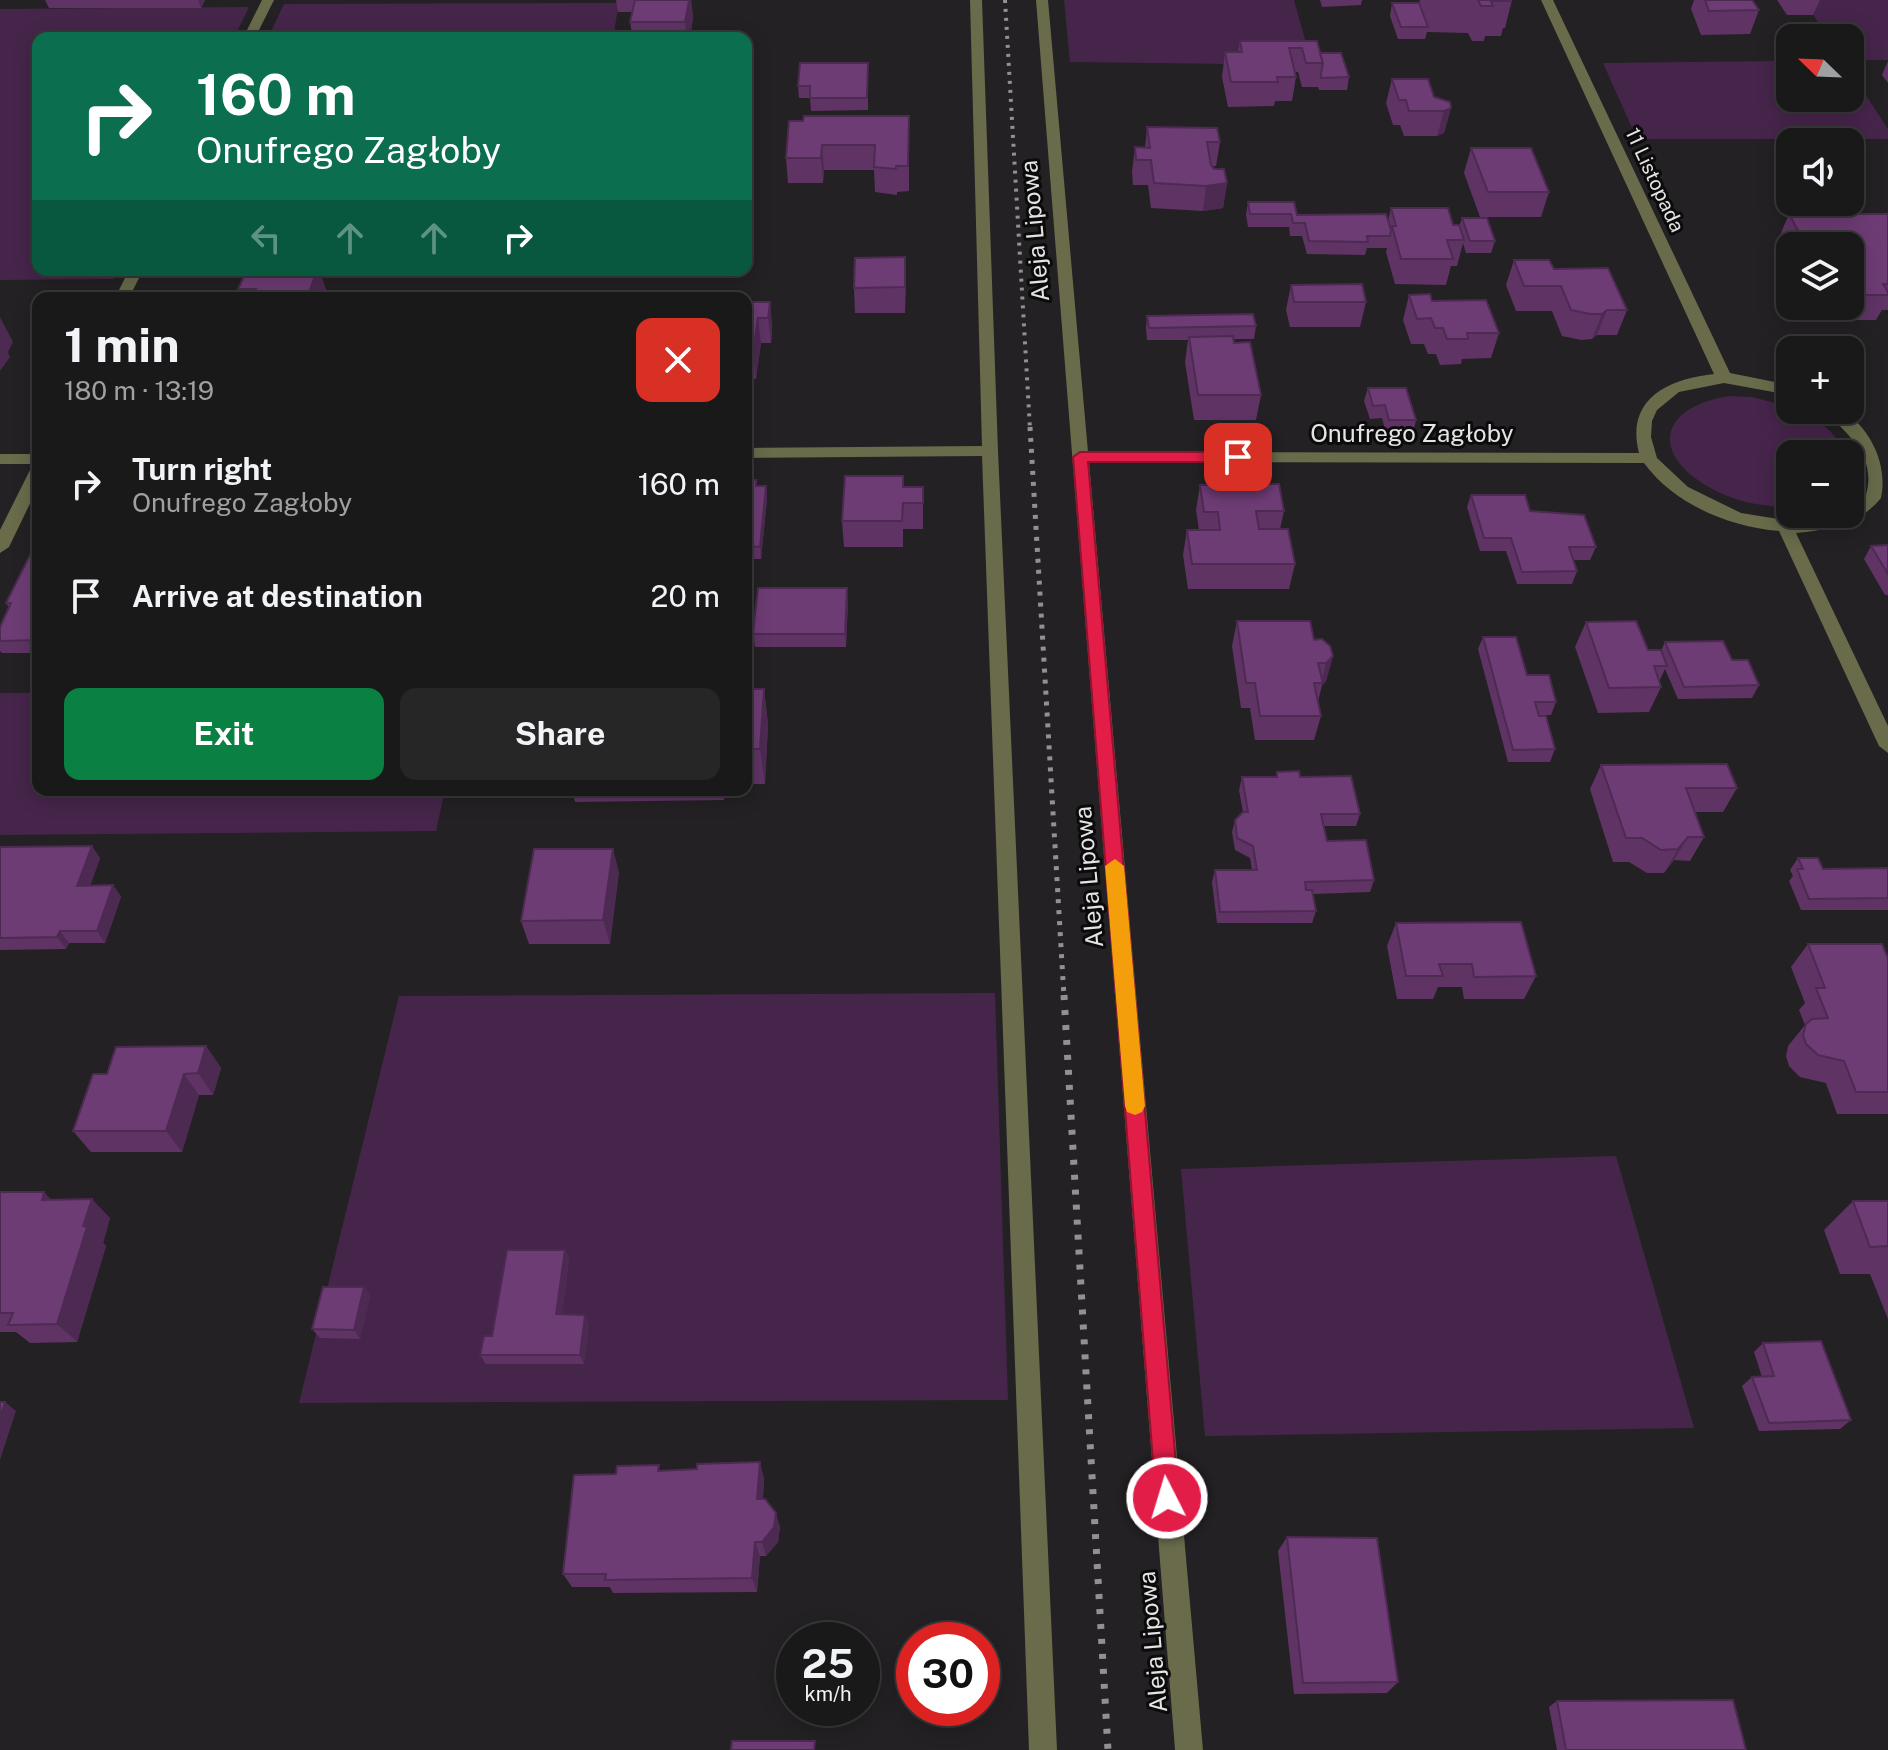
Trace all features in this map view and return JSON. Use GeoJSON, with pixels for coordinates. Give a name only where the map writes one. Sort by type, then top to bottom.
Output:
{"type":"FeatureCollection","features":[{"type":"Feature","properties":{"kind":"street"},"geometry":{"type":"LineString","coordinates":[[252,32],[268,0]]}},
{"type":"Feature","properties":{"kind":"street","name":"Aleja Lipowa"},"geometry":{"type":"LineString","coordinates":[[976,0],[990,451],[1043,1750]]}},
{"type":"Feature","properties":{"kind":"street","name":"Aleja Lipowa"},"geometry":{"type":"LineString","coordinates":[[1042,0],[1189,1750]]}},
{"type":"Feature","properties":{"kind":"street","name":"11 Listopada"},"geometry":{"type":"LineString","coordinates":[[1547,0],[1724,378]]}},
{"type":"Feature","properties":{"kind":"street"},"geometry":{"type":"LineString","coordinates":[[1776,386],[1724,378],[1670,390],[1652,403],[1641,424],[1648,458],[1679,491],[1731,517],[1776,525]]}},
{"type":"Feature","properties":{"kind":"street"},"geometry":{"type":"LineString","coordinates":[[1853,424],[1881,450],[1881,476],[1875,496],[1864,506]]}},
{"type":"Feature","properties":{"kind":"street"},"geometry":{"type":"LineString","coordinates":[[752,453],[990,451]]}},
{"type":"Feature","properties":{"kind":"street","name":"Onufrego Zagłoby"},"geometry":{"type":"LineString","coordinates":[[1080,457],[1648,458]]}},
{"type":"Feature","properties":{"kind":"street"},"geometry":{"type":"LineString","coordinates":[[0,459],[32,459]]}},
{"type":"Feature","properties":{"kind":"street"},"geometry":{"type":"LineString","coordinates":[[0,547],[32,482]]}},
{"type":"Feature","properties":{"kind":"street"},"geometry":{"type":"LineString","coordinates":[[1785,528],[1888,746]]}},
{"type":"Feature","properties":{"kind":"shaded area"},"geometry":{"type":"Polygon","coordinates":[[[1064,0],[1294,0],[1312,65],[1070,62],[1064,0]]]}},
{"type":"Feature","properties":{"kind":"shaded area"},"geometry":{"type":"Polygon","coordinates":[[[1804,0],[1888,0],[1888,60],[1864,60],[1864,24],[1819,24],[1804,0]]]}},
{"type":"Feature","properties":{"kind":"shaded area"},"geometry":{"type":"Polygon","coordinates":[[[619,3],[614,32],[271,32],[284,4],[619,3]]]}},
{"type":"Feature","properties":{"kind":"shaded area"},"geometry":{"type":"Polygon","coordinates":[[[249,7],[237,32],[32,32],[32,276],[115,276],[114,279],[0,280],[0,9],[249,7]]]}},
{"type":"Feature","properties":{"kind":"shaded area"},"geometry":{"type":"Polygon","coordinates":[[[1776,61],[1776,112],[1864,112],[1864,92],[1888,129],[1888,139],[1864,139],[1864,128],[1776,128],[1776,139],[1637,139],[1603,63],[1776,61]]]}},
{"type":"Feature","properties":{"kind":"shaded area"},"geometry":{"type":"Polygon","coordinates":[[[1729,396],[1752,397],[1776,403],[1776,424],[1822,424],[1838,440],[1776,440],[1776,506],[1726,496],[1688,472],[1676,458],[1670,444],[1671,431],[1678,419],[1707,401],[1729,396]]]}},
{"type":"Feature","properties":{"kind":"shaded area"},"geometry":{"type":"Polygon","coordinates":[[[0,693],[32,693],[32,796],[444,796],[436,831],[0,835],[0,693]]]}},
{"type":"Feature","properties":{"kind":"shaded area"},"geometry":{"type":"Polygon","coordinates":[[[995,993],[1008,1400],[299,1403],[399,996],[995,993]]]}},
{"type":"Feature","properties":{"kind":"shaded area"},"geometry":{"type":"Polygon","coordinates":[[[1616,1156],[1694,1428],[1205,1436],[1181,1169],[1616,1156]]]}},
{"type":"Feature","properties":{"kind":"building"},"geometry":{"type":"Polygon","coordinates":[[[635,0],[689,0],[685,22],[630,22],[635,0]]]}},
{"type":"Feature","properties":{"kind":"building"},"geometry":{"type":"Polygon","coordinates":[[[1478,0],[1510,1],[1491,1],[1493,6],[1481,6],[1478,0]]]}},
{"type":"Feature","properties":{"kind":"building"},"geometry":{"type":"Polygon","coordinates":[[[1705,0],[1752,0],[1759,10],[1709,11],[1705,0]]]}},
{"type":"Feature","properties":{"kind":"building"},"geometry":{"type":"Polygon","coordinates":[[[1392,3],[1419,3],[1428,27],[1401,27],[1392,3]]]}},
{"type":"Feature","properties":{"kind":"building"},"geometry":{"type":"Polygon","coordinates":[[[1240,41],[1317,41],[1323,63],[1306,63],[1302,48],[1289,48],[1296,77],[1277,77],[1278,82],[1231,82],[1225,52],[1242,52],[1240,41]]]}},
{"type":"Feature","properties":{"kind":"building"},"geometry":{"type":"Polygon","coordinates":[[[1320,53],[1341,53],[1349,77],[1321,78],[1323,63],[1320,53]]]}},
{"type":"Feature","properties":{"kind":"building"},"geometry":{"type":"Polygon","coordinates":[[[800,63],[868,63],[867,98],[810,98],[810,86],[798,86],[800,63]]]}},
{"type":"Feature","properties":{"kind":"building"},"geometry":{"type":"Polygon","coordinates":[[[1392,79],[1428,79],[1434,97],[1450,102],[1451,108],[1444,111],[1409,111],[1406,100],[1399,100],[1392,79]]]}},
{"type":"Feature","properties":{"kind":"building"},"geometry":{"type":"Polygon","coordinates":[[[804,116],[909,116],[908,166],[896,166],[896,169],[874,167],[875,145],[822,145],[821,158],[786,158],[789,121],[803,121],[804,116]]]}},
{"type":"Feature","properties":{"kind":"building"},"geometry":{"type":"Polygon","coordinates":[[[1147,127],[1217,128],[1220,142],[1207,142],[1211,165],[1214,169],[1224,169],[1227,183],[1206,186],[1154,183],[1151,160],[1136,160],[1135,147],[1150,148],[1147,127]]]}},
{"type":"Feature","properties":{"kind":"building"},"geometry":{"type":"Polygon","coordinates":[[[1471,148],[1531,148],[1549,192],[1488,192],[1471,148]]]}},
{"type":"Feature","properties":{"kind":"building"},"geometry":{"type":"Polygon","coordinates":[[[1248,202],[1294,202],[1297,215],[1386,214],[1390,236],[1367,236],[1368,242],[1309,241],[1305,223],[1293,223],[1291,214],[1250,214],[1248,202]]]}},
{"type":"Feature","properties":{"kind":"building"},"geometry":{"type":"Polygon","coordinates":[[[1391,208],[1448,208],[1453,225],[1459,225],[1464,240],[1447,240],[1453,259],[1401,259],[1392,226],[1396,226],[1391,208]]]}},
{"type":"Feature","properties":{"kind":"building"},"geometry":{"type":"Polygon","coordinates":[[[1888,214],[1888,284],[1883,284],[1888,295],[1864,293],[1864,232],[1799,232],[1790,216],[1888,214]]]}},
{"type":"Feature","properties":{"kind":"building"},"geometry":{"type":"Polygon","coordinates":[[[1462,218],[1487,218],[1495,241],[1470,241],[1462,218]]]}},
{"type":"Feature","properties":{"kind":"building"},"geometry":{"type":"Polygon","coordinates":[[[905,257],[905,287],[854,288],[855,258],[905,257]]]}},
{"type":"Feature","properties":{"kind":"building"},"geometry":{"type":"Polygon","coordinates":[[[1514,260],[1549,260],[1554,269],[1608,268],[1627,310],[1590,314],[1571,310],[1561,286],[1524,286],[1514,260]]]}},
{"type":"Feature","properties":{"kind":"building"},"geometry":{"type":"Polygon","coordinates":[[[244,276],[315,276],[309,292],[238,289],[244,276]]]}},
{"type":"Feature","properties":{"kind":"building"},"geometry":{"type":"Polygon","coordinates":[[[1362,284],[1366,302],[1294,302],[1291,285],[1362,284]]]}},
{"type":"Feature","properties":{"kind":"building"},"geometry":{"type":"Polygon","coordinates":[[[1430,294],[1432,301],[1486,300],[1499,333],[1467,333],[1468,339],[1447,339],[1443,328],[1435,328],[1431,318],[1417,319],[1409,295],[1430,294]]]}},
{"type":"Feature","properties":{"kind":"building"},"geometry":{"type":"Polygon","coordinates":[[[752,302],[770,302],[768,318],[758,318],[753,353],[752,302]]]}},
{"type":"Feature","properties":{"kind":"building"},"geometry":{"type":"Polygon","coordinates":[[[1253,314],[1256,326],[1149,328],[1147,316],[1253,314]]]}},
{"type":"Feature","properties":{"kind":"building"},"geometry":{"type":"Polygon","coordinates":[[[1233,336],[1234,343],[1250,342],[1261,395],[1198,395],[1189,337],[1233,336]]]}},
{"type":"Feature","properties":{"kind":"building"},"geometry":{"type":"Polygon","coordinates":[[[1368,388],[1406,388],[1416,420],[1389,420],[1385,405],[1373,406],[1368,388]]]}},
{"type":"Feature","properties":{"kind":"building"},"geometry":{"type":"Polygon","coordinates":[[[845,476],[903,476],[903,487],[923,487],[923,503],[903,503],[902,521],[842,521],[845,476]]]}},
{"type":"Feature","properties":{"kind":"building"},"geometry":{"type":"Polygon","coordinates":[[[752,480],[756,480],[756,486],[766,486],[760,547],[752,546],[752,480]]]}},
{"type":"Feature","properties":{"kind":"building"},"geometry":{"type":"Polygon","coordinates":[[[1279,484],[1284,511],[1256,511],[1259,529],[1288,529],[1295,564],[1192,564],[1187,530],[1220,530],[1218,512],[1204,512],[1200,485],[1279,484]]]}},
{"type":"Feature","properties":{"kind":"building"},"geometry":{"type":"Polygon","coordinates":[[[1471,495],[1525,495],[1530,511],[1584,515],[1596,547],[1569,547],[1577,571],[1522,572],[1511,538],[1484,538],[1471,495]]]}},
{"type":"Feature","properties":{"kind":"building"},"geometry":{"type":"Polygon","coordinates":[[[1888,545],[1888,574],[1871,546],[1888,545]]]}},
{"type":"Feature","properties":{"kind":"building"},"geometry":{"type":"Polygon","coordinates":[[[32,551],[32,640],[0,641],[0,627],[11,603],[6,603],[32,551]]]}},
{"type":"Feature","properties":{"kind":"building"},"geometry":{"type":"Polygon","coordinates":[[[758,588],[847,588],[845,634],[753,634],[758,588]]]}},
{"type":"Feature","properties":{"kind":"building"},"geometry":{"type":"Polygon","coordinates":[[[1237,621],[1310,621],[1314,640],[1322,639],[1330,646],[1333,656],[1326,663],[1318,663],[1323,683],[1314,683],[1321,716],[1260,716],[1255,683],[1246,683],[1237,621]]]}},
{"type":"Feature","properties":{"kind":"building"},"geometry":{"type":"Polygon","coordinates":[[[1636,621],[1648,650],[1661,650],[1667,666],[1654,666],[1661,687],[1609,688],[1586,622],[1636,621]]]}},
{"type":"Feature","properties":{"kind":"building"},"geometry":{"type":"Polygon","coordinates":[[[1483,637],[1516,637],[1527,675],[1549,675],[1556,702],[1535,702],[1539,716],[1546,716],[1555,749],[1513,750],[1483,637]]]}},
{"type":"Feature","properties":{"kind":"building"},"geometry":{"type":"Polygon","coordinates":[[[1723,641],[1732,660],[1748,660],[1759,685],[1684,687],[1665,642],[1723,641]]]}},
{"type":"Feature","properties":{"kind":"building"},"geometry":{"type":"Polygon","coordinates":[[[752,689],[764,689],[760,749],[752,749],[752,689]]]}},
{"type":"Feature","properties":{"kind":"building"},"geometry":{"type":"Polygon","coordinates":[[[1727,764],[1737,788],[1686,788],[1704,837],[1688,837],[1678,849],[1661,850],[1642,838],[1626,838],[1601,765],[1727,764]]]}},
{"type":"Feature","properties":{"kind":"building"},"geometry":{"type":"Polygon","coordinates":[[[1299,771],[1300,777],[1351,776],[1360,814],[1321,814],[1327,841],[1366,840],[1374,880],[1305,882],[1306,890],[1312,890],[1316,911],[1220,912],[1215,870],[1257,870],[1253,846],[1237,838],[1235,820],[1243,812],[1248,812],[1242,777],[1277,777],[1277,772],[1299,771]]]}},
{"type":"Feature","properties":{"kind":"building"},"geometry":{"type":"Polygon","coordinates":[[[92,846],[77,886],[113,885],[97,931],[60,931],[57,937],[0,938],[0,847],[92,846]]]}},
{"type":"Feature","properties":{"kind":"building"},"geometry":{"type":"Polygon","coordinates":[[[534,849],[613,849],[603,920],[521,921],[534,849]]]}},
{"type":"Feature","properties":{"kind":"building"},"geometry":{"type":"Polygon","coordinates":[[[1798,858],[1818,858],[1823,869],[1888,868],[1888,898],[1809,899],[1797,869],[1803,869],[1798,858]]]}},
{"type":"Feature","properties":{"kind":"building"},"geometry":{"type":"Polygon","coordinates":[[[1521,922],[1536,976],[1474,977],[1472,964],[1439,964],[1443,976],[1406,976],[1396,923],[1521,922]]]}},
{"type":"Feature","properties":{"kind":"building"},"geometry":{"type":"Polygon","coordinates":[[[1808,944],[1882,944],[1888,958],[1888,1092],[1856,1092],[1844,1061],[1818,1055],[1806,1044],[1803,1035],[1806,1024],[1812,1019],[1828,1018],[1816,988],[1825,988],[1808,944]]]}},
{"type":"Feature","properties":{"kind":"building"},"geometry":{"type":"Polygon","coordinates":[[[206,1046],[198,1073],[184,1074],[166,1131],[73,1131],[93,1074],[107,1074],[116,1047],[206,1046]]]}},
{"type":"Feature","properties":{"kind":"building"},"geometry":{"type":"Polygon","coordinates":[[[0,1192],[44,1192],[42,1200],[92,1199],[83,1226],[87,1227],[57,1324],[8,1325],[13,1313],[0,1313],[0,1192]]]}},
{"type":"Feature","properties":{"kind":"building"},"geometry":{"type":"Polygon","coordinates":[[[1853,1201],[1888,1201],[1888,1246],[1870,1247],[1853,1201]]]}},
{"type":"Feature","properties":{"kind":"building"},"geometry":{"type":"Polygon","coordinates":[[[507,1250],[565,1250],[556,1314],[585,1315],[580,1355],[480,1355],[484,1336],[492,1336],[507,1250]]]}},
{"type":"Feature","properties":{"kind":"building"},"geometry":{"type":"Polygon","coordinates":[[[323,1287],[364,1287],[354,1330],[312,1329],[323,1287]]]}},
{"type":"Feature","properties":{"kind":"building"},"geometry":{"type":"Polygon","coordinates":[[[1821,1341],[1851,1420],[1769,1423],[1752,1377],[1774,1376],[1763,1343],[1821,1341]]]}},
{"type":"Feature","properties":{"kind":"building"},"geometry":{"type":"Polygon","coordinates":[[[760,1462],[757,1499],[765,1499],[776,1513],[774,1527],[762,1542],[755,1542],[752,1578],[605,1580],[606,1574],[563,1574],[574,1475],[616,1474],[617,1466],[659,1465],[658,1471],[697,1469],[697,1464],[760,1462]]]}},
{"type":"Feature","properties":{"kind":"building"},"geometry":{"type":"Polygon","coordinates":[[[1287,1537],[1377,1538],[1398,1682],[1303,1683],[1287,1537]]]}},
{"type":"Feature","properties":{"kind":"building"},"geometry":{"type":"Polygon","coordinates":[[[1733,1700],[1746,1750],[1566,1750],[1557,1701],[1733,1700]]]}},
{"type":"Feature","properties":{"kind":"building"},"geometry":{"type":"Polygon","coordinates":[[[732,1741],[815,1741],[814,1750],[731,1750],[732,1741]]]}},
{"type":"Feature","properties":{"kind":"railway"},"geometry":{"type":"LineString","coordinates":[[1005,0],[1030,429]]}},
{"type":"Feature","properties":{"kind":"railway"},"geometry":{"type":"LineString","coordinates":[[1030,427],[1064,997]]}},
{"type":"Feature","properties":{"kind":"railway"},"geometry":{"type":"LineString","coordinates":[[1064,995],[1108,1750]]}},
{"type":"Feature","properties":{"kind":"slow traffic"},"geometry":{"type":"LineString","coordinates":[[1115,866],[1135,1106]]}},
{"type":"Feature","properties":{"kind":"route"},"geometry":{"type":"LineString","coordinates":[[1167,1498],[1080,457],[1238,457]]}}]}
